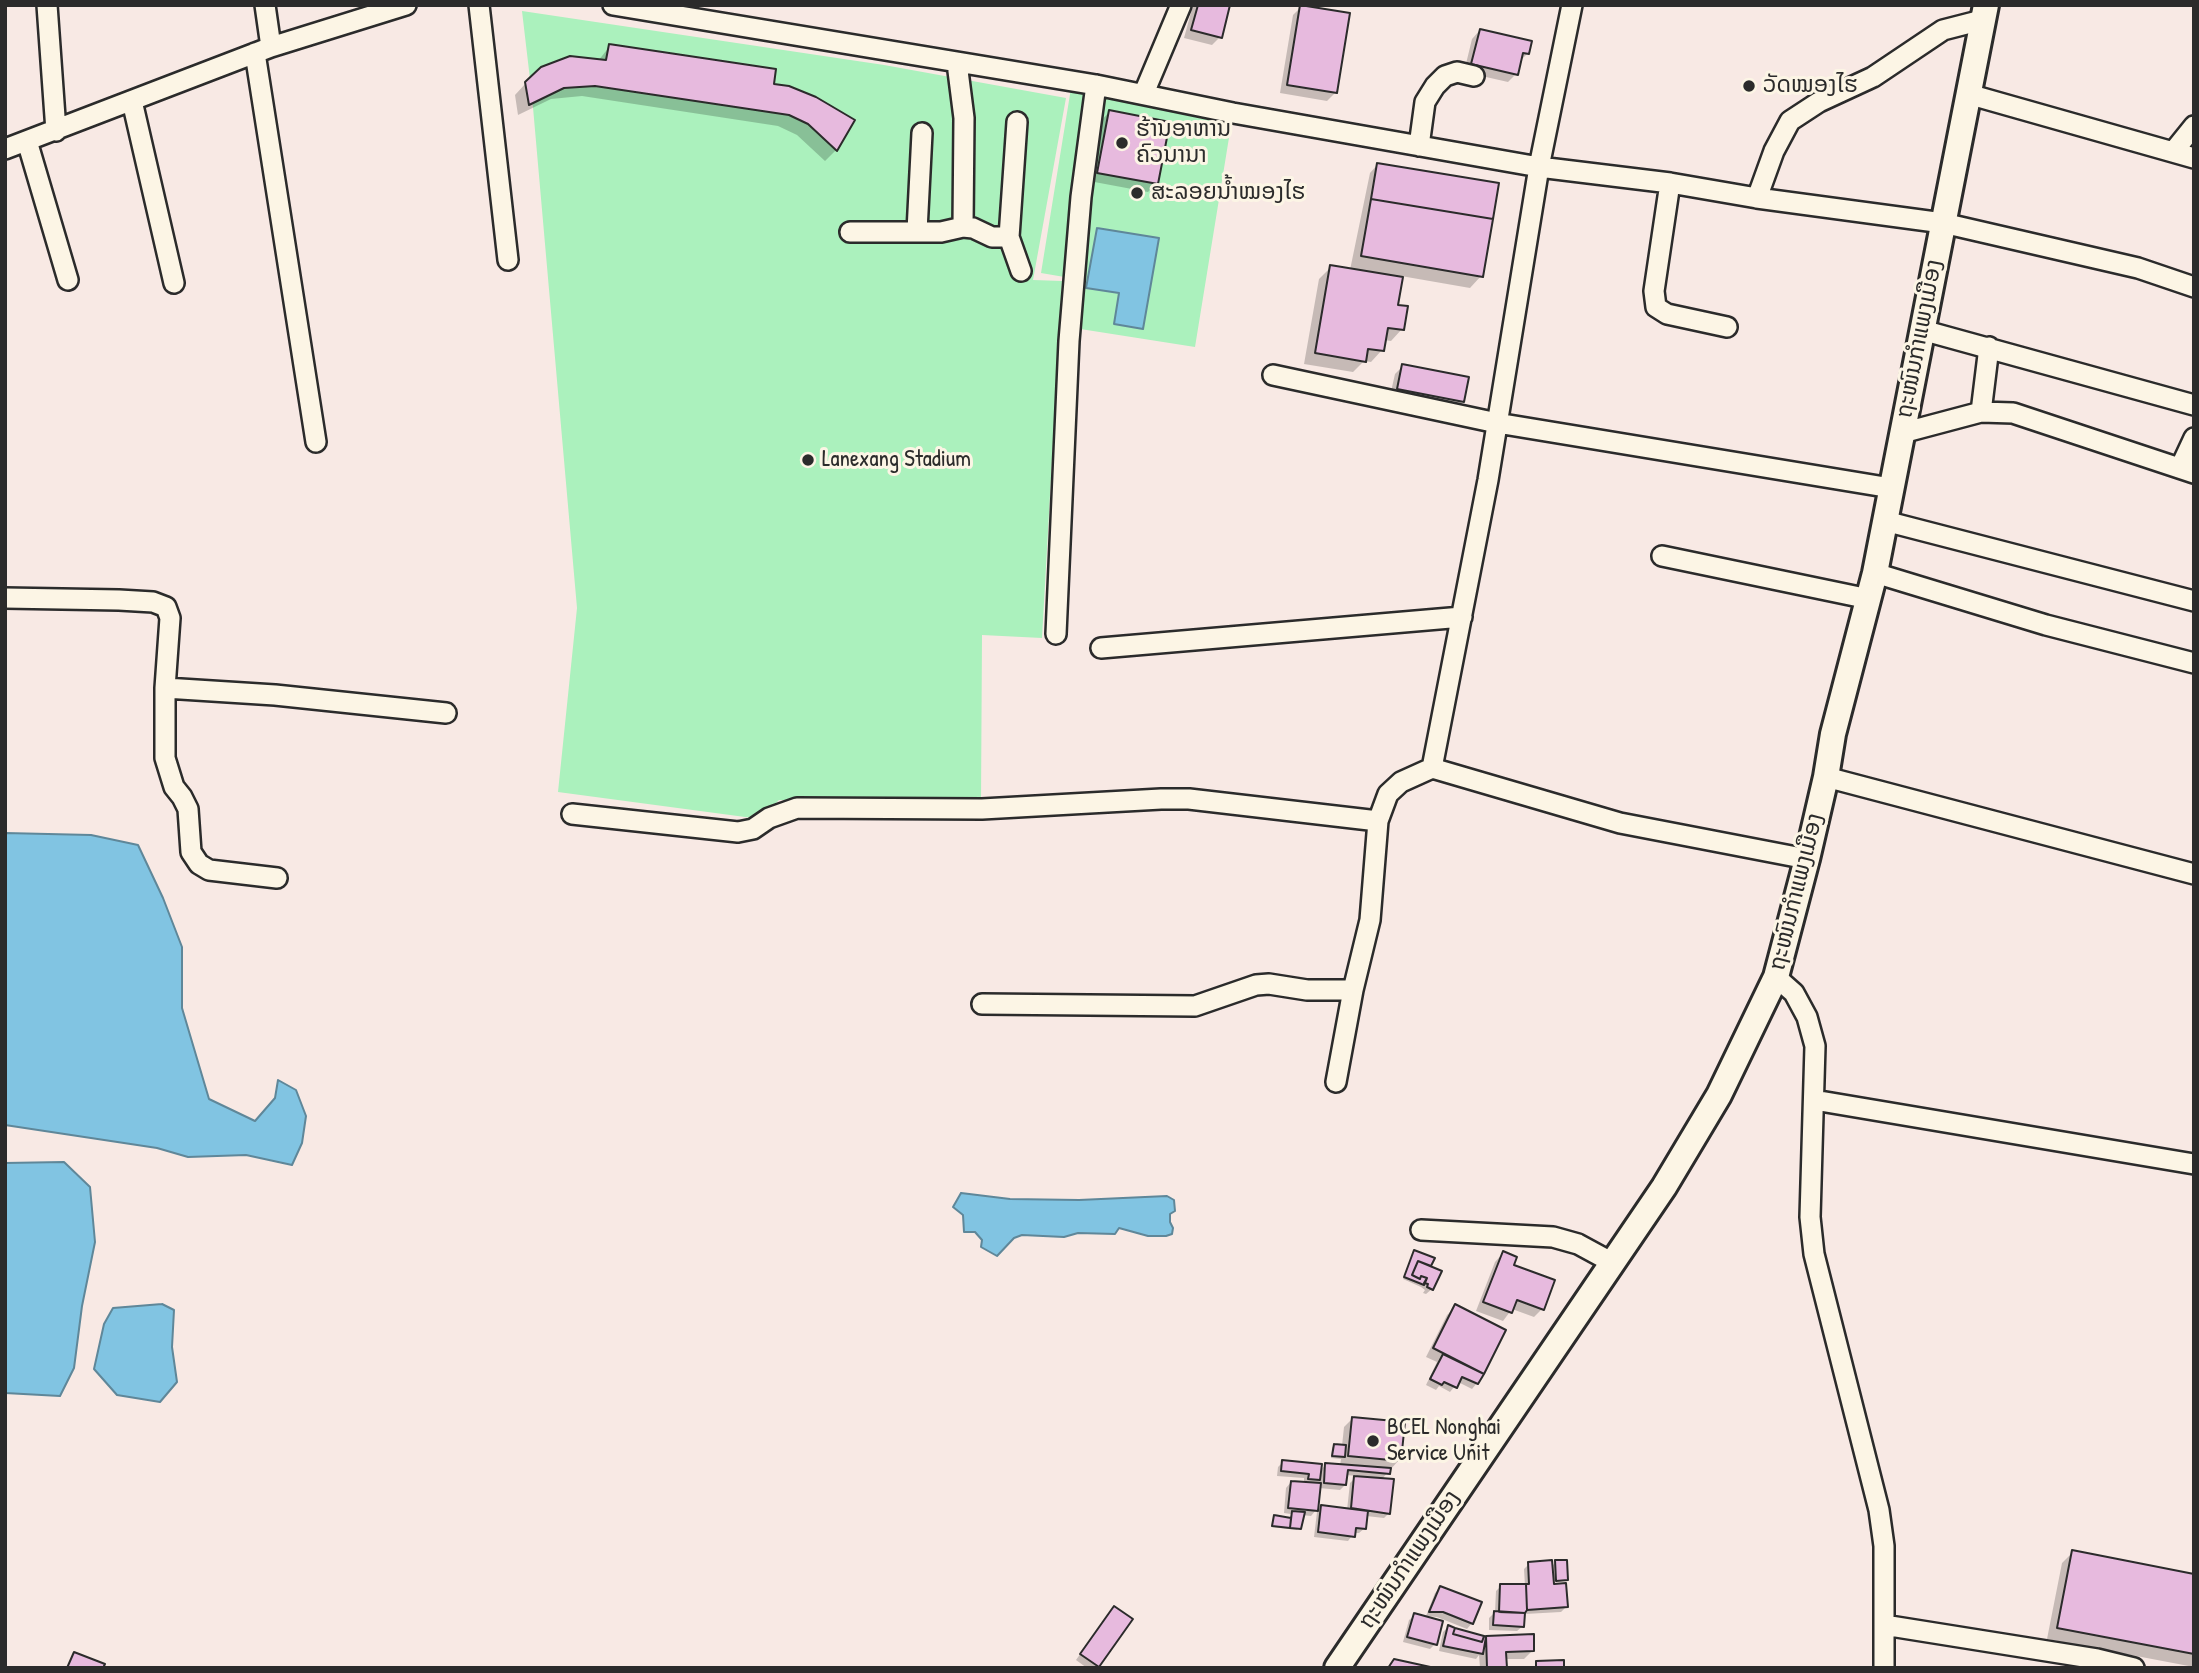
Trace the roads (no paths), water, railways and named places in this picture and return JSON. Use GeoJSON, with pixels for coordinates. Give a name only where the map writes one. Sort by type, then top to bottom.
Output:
{"type":"FeatureCollection","features":[{"type":"Feature","properties":{"kind":"main road","name":"ຖະໜົນກຳແພງເມືອງ"},"geometry":{"type":"LineString","coordinates":[[1337,1668],[1664,1187],[1719,1096],[1776,977],[1826,778],[1833,734],[1875,573],[1984,12]]}},
{"type":"Feature","properties":{"kind":"street"},"geometry":{"type":"LineString","coordinates":[[47,5],[56,131]]}},
{"type":"Feature","properties":{"kind":"street"},"geometry":{"type":"LineString","coordinates":[[265,5],[263,50],[316,442]]}},
{"type":"Feature","properties":{"kind":"street"},"geometry":{"type":"LineString","coordinates":[[5,149],[263,50],[407,5]]}},
{"type":"Feature","properties":{"kind":"street"},"geometry":{"type":"LineString","coordinates":[[479,5],[508,260]]}},
{"type":"Feature","properties":{"kind":"street"},"geometry":{"type":"LineString","coordinates":[[613,5],[1143,93],[1233,113],[1539,167],[1670,183],[1757,198],[1943,223],[2138,268],[2194,287]]}},
{"type":"Feature","properties":{"kind":"street"},"geometry":{"type":"LineString","coordinates":[[1143,93],[1181,5]]}},
{"type":"Feature","properties":{"kind":"street"},"geometry":{"type":"LineString","coordinates":[[1432,768],[1497,423],[1539,167],[1572,5]]}},
{"type":"Feature","properties":{"kind":"street"},"geometry":{"type":"LineString","coordinates":[[1757,198],[1774,151],[1790,121],[1819,102],[1873,77],[1943,30],[1984,12]]}},
{"type":"Feature","properties":{"kind":"street"},"geometry":{"type":"LineString","coordinates":[[957,63],[964,118],[962,227]]}},
{"type":"Feature","properties":{"kind":"street"},"geometry":{"type":"LineString","coordinates":[[1419,146],[1425,102],[1435,86],[1445,76],[1457,72],[1475,76]]}},
{"type":"Feature","properties":{"kind":"street"},"geometry":{"type":"LineString","coordinates":[[1056,634],[1069,341],[1081,197],[1096,85]]}},
{"type":"Feature","properties":{"kind":"street"},"geometry":{"type":"LineString","coordinates":[[1968,94],[2194,158]]}},
{"type":"Feature","properties":{"kind":"street"},"geometry":{"type":"LineString","coordinates":[[132,101],[174,282]]}},
{"type":"Feature","properties":{"kind":"street"},"geometry":{"type":"LineString","coordinates":[[1017,122],[1009,237],[1021,271]]}},
{"type":"Feature","properties":{"kind":"street"},"geometry":{"type":"LineString","coordinates":[[2173,152],[2194,126]]}},
{"type":"Feature","properties":{"kind":"street"},"geometry":{"type":"LineString","coordinates":[[917,231],[922,133]]}},
{"type":"Feature","properties":{"kind":"street"},"geometry":{"type":"LineString","coordinates":[[27,141],[68,280]]}},
{"type":"Feature","properties":{"kind":"street"},"geometry":{"type":"LineString","coordinates":[[1670,183],[1654,291],[1656,307],[1667,314],[1727,327]]}},
{"type":"Feature","properties":{"kind":"street"},"geometry":{"type":"LineString","coordinates":[[850,232],[941,232],[962,227],[973,228],[992,237],[1009,237]]}},
{"type":"Feature","properties":{"kind":"street"},"geometry":{"type":"LineString","coordinates":[[1922,330],[2194,405]]}},
{"type":"Feature","properties":{"kind":"street"},"geometry":{"type":"LineString","coordinates":[[1981,412],[1989,348]]}},
{"type":"Feature","properties":{"kind":"street"},"geometry":{"type":"LineString","coordinates":[[1273,375],[1497,423],[1891,488]]}},
{"type":"Feature","properties":{"kind":"street"},"geometry":{"type":"LineString","coordinates":[[1902,433],[1981,412],[2013,413],[2187,471],[2194,438]]}},
{"type":"Feature","properties":{"kind":"street"},"geometry":{"type":"LineString","coordinates":[[1885,521],[2194,600]]}},
{"type":"Feature","properties":{"kind":"street"},"geometry":{"type":"LineString","coordinates":[[1662,556],[1869,599]]}},
{"type":"Feature","properties":{"kind":"street"},"geometry":{"type":"LineString","coordinates":[[1875,573],[2046,625],[2194,663]]}},
{"type":"Feature","properties":{"kind":"street"},"geometry":{"type":"LineString","coordinates":[[5,598],[119,600],[153,602],[166,607],[170,618],[165,688],[165,758],[174,787],[188,809],[191,852],[199,864],[209,870],[277,878]]}},
{"type":"Feature","properties":{"kind":"street"},"geometry":{"type":"LineString","coordinates":[[1101,648],[1462,617]]}},
{"type":"Feature","properties":{"kind":"street"},"geometry":{"type":"LineString","coordinates":[[165,688],[275,695],[446,713]]}},
{"type":"Feature","properties":{"kind":"street"},"geometry":{"type":"LineString","coordinates":[[1336,1082],[1353,990],[1370,920],[1378,821],[1388,794],[1401,782],[1432,768],[1620,823],[1807,859]]}},
{"type":"Feature","properties":{"kind":"street"},"geometry":{"type":"LineString","coordinates":[[1826,778],[2194,874]]}},
{"type":"Feature","properties":{"kind":"street"},"geometry":{"type":"LineString","coordinates":[[572,814],[738,832],[752,829],[769,818],[797,808],[982,809],[1189,799],[1378,821]]}},
{"type":"Feature","properties":{"kind":"street"},"geometry":{"type":"LineString","coordinates":[[1776,977],[1794,993],[1807,1017],[1815,1046],[1810,1217],[1814,1254],[1879,1510],[1884,1546],[1884,1668]]}},
{"type":"Feature","properties":{"kind":"street"},"geometry":{"type":"LineString","coordinates":[[982,1004],[1109,1003],[1195,1006],[1256,985],[1269,984],[1307,990],[1353,990]]}},
{"type":"Feature","properties":{"kind":"street"},"geometry":{"type":"LineString","coordinates":[[1814,1100],[2194,1164]]}},
{"type":"Feature","properties":{"kind":"street"},"geometry":{"type":"LineString","coordinates":[[1421,1230],[1553,1237],[1578,1244],[1612,1263]]}},
{"type":"Feature","properties":{"kind":"street"},"geometry":{"type":"LineString","coordinates":[[1884,1625],[2084,1657],[2134,1668]]}},
{"type":"Feature","properties":{"kind":"water"},"geometry":{"type":"Polygon","coordinates":[[[1097,228],[1159,238],[1143,329],[1114,324],[1119,293],[1086,288],[1097,228]]]}},
{"type":"Feature","properties":{"kind":"water"},"geometry":{"type":"Polygon","coordinates":[[[5,833],[91,835],[138,845],[182,947],[182,1008],[209,1099],[255,1121],[275,1098],[278,1080],[296,1090],[306,1116],[302,1143],[292,1165],[246,1155],[188,1157],[157,1148],[5,1125],[5,833]]]}},
{"type":"Feature","properties":{"kind":"water"},"geometry":{"type":"Polygon","coordinates":[[[64,1162],[90,1187],[95,1242],[82,1306],[74,1368],[60,1396],[5,1393],[5,1163],[64,1162]]]}},
{"type":"Feature","properties":{"kind":"water"},"geometry":{"type":"Polygon","coordinates":[[[961,1193],[1010,1199],[1079,1200],[1167,1196],[1174,1200],[1175,1211],[1170,1214],[1172,1234],[1148,1236],[1119,1228],[1115,1234],[1078,1233],[1064,1237],[1022,1235],[1014,1238],[997,1256],[981,1247],[982,1240],[975,1232],[964,1232],[963,1215],[953,1207],[961,1193]]]}},
{"type":"Feature","properties":{"kind":"water"},"geometry":{"type":"Polygon","coordinates":[[[162,1304],[174,1310],[172,1347],[177,1382],[160,1402],[117,1395],[94,1369],[104,1324],[113,1308],[162,1304]]]}},
{"type":"Feature","properties":{"kind":"place","name":"ວັດໝອງໄຮ"},"geometry":{"type":"Point","coordinates":[1749,86]}},
{"type":"Feature","properties":{"kind":"place","name":"ຮ້ານອາຫານ ຄົວນານາ"},"geometry":{"type":"Point","coordinates":[1122,143]}},
{"type":"Feature","properties":{"kind":"place","name":"ສະລອຍນ້ຳໝອງໄຮ"},"geometry":{"type":"Point","coordinates":[1137,193]}},
{"type":"Feature","properties":{"kind":"place","name":"Lanexang Stadium"},"geometry":{"type":"Point","coordinates":[808,460]}},
{"type":"Feature","properties":{"kind":"place","name":"BCEL Nonghai Service Unit"},"geometry":{"type":"Point","coordinates":[1373,1441]}}]}
